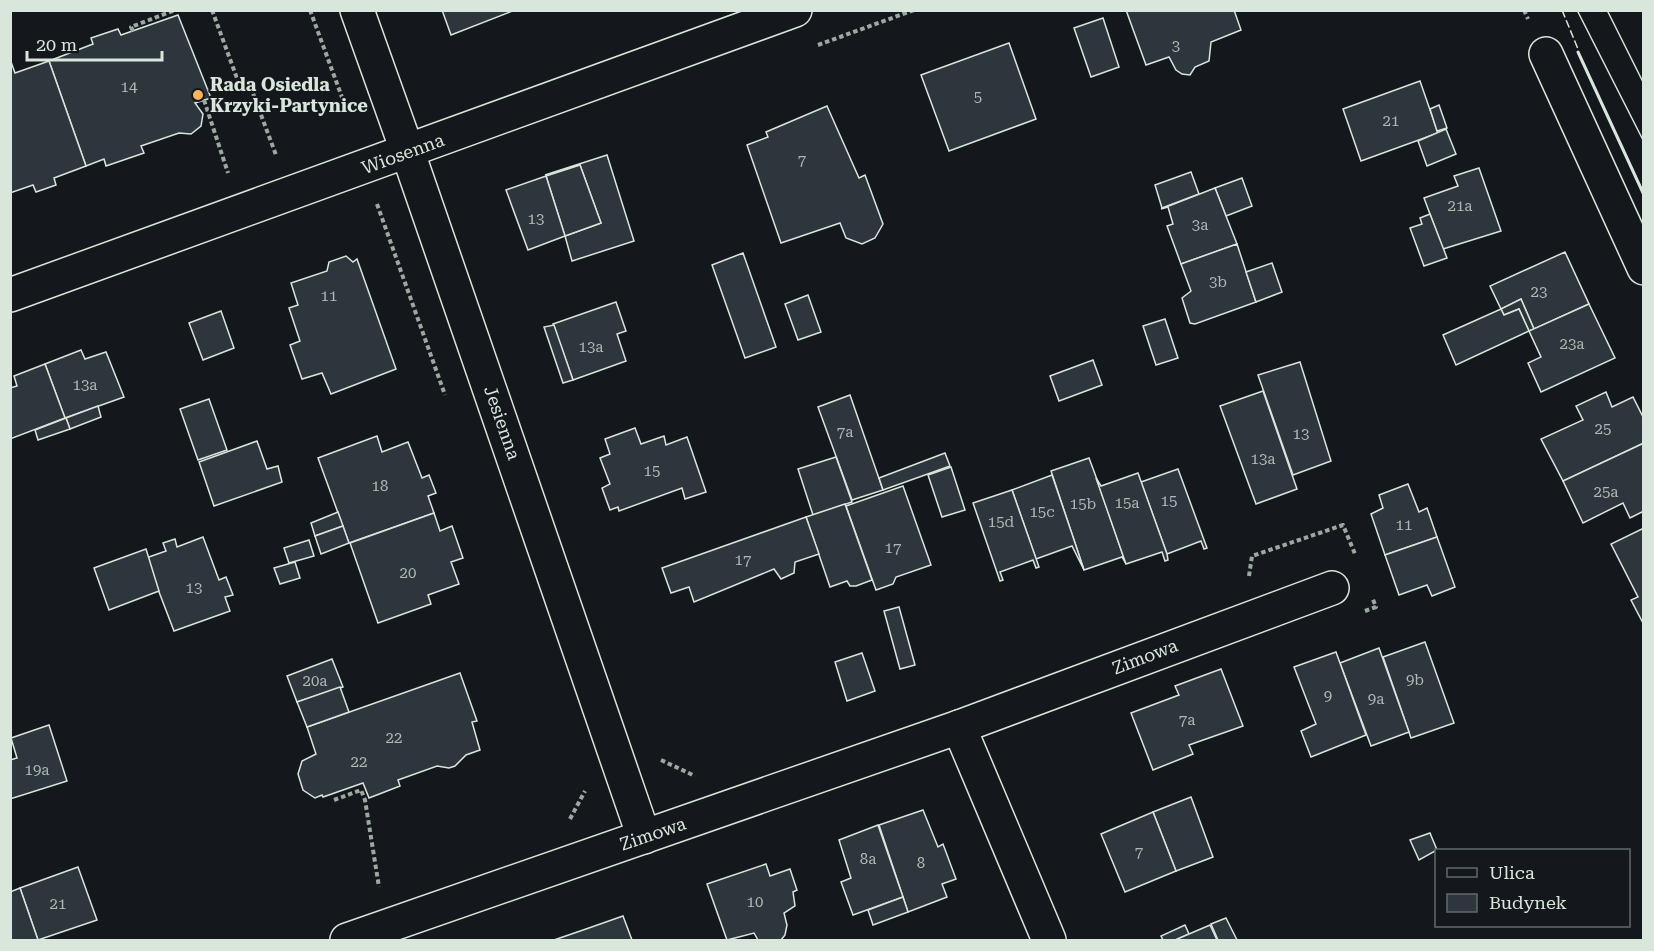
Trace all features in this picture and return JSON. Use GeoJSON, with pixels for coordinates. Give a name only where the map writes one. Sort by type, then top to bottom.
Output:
{"type":"FeatureCollection","features":[{"type":"Feature","properties":{"kind":"street","name":"Jesienna"},"geometry":{"type":"LineString","coordinates":[[357,10],[644,837]]}},
{"type":"Feature","properties":{"kind":"street","name":"Wiosenna"},"geometry":{"type":"LineString","coordinates":[[10,295],[408,153],[795,10]]}},
{"type":"Feature","properties":{"kind":"street"},"geometry":{"type":"LineString","coordinates":[[1546,54],[1644,268]]}},
{"type":"Feature","properties":{"kind":"street","name":"Zimowa"},"geometry":{"type":"LineString","coordinates":[[347,940],[959,726],[1332,588]]}},
{"type":"Feature","properties":{"kind":"street"},"geometry":{"type":"LineString","coordinates":[[959,726],[1049,940]]}},
{"type":"Feature","properties":{"kind":"path"},"geometry":{"type":"LineString","coordinates":[[133,31],[131,27],[164,17],[175,10]]}},
{"type":"Feature","properties":{"kind":"path"},"geometry":{"type":"LineString","coordinates":[[212,10],[238,81],[251,88],[277,155]]}},
{"type":"Feature","properties":{"kind":"path"},"geometry":{"type":"LineString","coordinates":[[310,10],[345,105]]}},
{"type":"Feature","properties":{"kind":"path"},"geometry":{"type":"LineString","coordinates":[[208,91],[238,81]]}},
{"type":"Feature","properties":{"kind":"path"},"geometry":{"type":"LineString","coordinates":[[204,100],[228,173]]}},
{"type":"Feature","properties":{"kind":"path"},"geometry":{"type":"LineString","coordinates":[[378,205],[449,404]]}},
{"type":"Feature","properties":{"kind":"path"},"geometry":{"type":"LineString","coordinates":[[657,758],[750,800]]}},
{"type":"Feature","properties":{"kind":"path"},"geometry":{"type":"LineString","coordinates":[[540,874],[587,789],[584,782]]}},
{"type":"Feature","properties":{"kind":"path"},"geometry":{"type":"LineString","coordinates":[[334,800],[361,789],[365,800],[376,877],[391,926]]}},
{"type":"Feature","properties":{"kind":"building"},"geometry":{"type":"Polygon","coordinates":[[[442,10],[515,10],[451,35],[442,10]]]}},
{"type":"Feature","properties":{"kind":"building"},"geometry":{"type":"Polygon","coordinates":[[[1126,10],[1234,10],[1241,30],[1211,42],[1209,61],[1195,67],[1190,75],[1182,74],[1176,70],[1169,57],[1146,65],[1126,10]]]}},
{"type":"Feature","properties":{"kind":"building"},"geometry":{"type":"Polygon","coordinates":[[[178,15],[211,98],[195,103],[203,114],[201,126],[191,134],[179,133],[141,146],[144,153],[106,166],[104,159],[86,166],[49,61],[93,44],[91,38],[118,29],[121,35],[178,15]]]}},
{"type":"Feature","properties":{"kind":"building"},"geometry":{"type":"Polygon","coordinates":[[[1103,18],[1119,67],[1091,77],[1074,28],[1103,18]]]}},
{"type":"Feature","properties":{"kind":"building"},"geometry":{"type":"Polygon","coordinates":[[[1009,43],[1036,119],[949,151],[921,75],[1009,43]]]}},
{"type":"Feature","properties":{"kind":"building"},"geometry":{"type":"Polygon","coordinates":[[[10,59],[15,73],[49,61],[86,166],[54,178],[56,185],[36,192],[33,185],[10,193],[10,59]]]}},
{"type":"Feature","properties":{"kind":"building"},"geometry":{"type":"Polygon","coordinates":[[[1420,81],[1438,133],[1361,161],[1343,109],[1420,81]]]}},
{"type":"Feature","properties":{"kind":"building"},"geometry":{"type":"Polygon","coordinates":[[[1439,105],[1447,128],[1437,131],[1430,109],[1439,105]]]}},
{"type":"Feature","properties":{"kind":"building"},"geometry":{"type":"Polygon","coordinates":[[[827,106],[859,178],[865,175],[883,224],[875,238],[862,244],[846,238],[840,223],[781,243],[747,145],[768,137],[766,132],[827,106]]]}},
{"type":"Feature","properties":{"kind":"building"},"geometry":{"type":"Polygon","coordinates":[[[1446,129],[1456,154],[1427,166],[1418,141],[1446,129]]]}},
{"type":"Feature","properties":{"kind":"building"},"geometry":{"type":"Polygon","coordinates":[[[607,155],[634,241],[572,261],[565,236],[601,223],[580,165],[545,175],[607,155]]]}},
{"type":"Feature","properties":{"kind":"building"},"geometry":{"type":"Polygon","coordinates":[[[580,165],[601,223],[565,236],[546,176],[580,165]]]}},
{"type":"Feature","properties":{"kind":"building"},"geometry":{"type":"Polygon","coordinates":[[[1479,168],[1501,231],[1443,249],[1424,198],[1458,186],[1454,176],[1479,168]]]}},
{"type":"Feature","properties":{"kind":"building"},"geometry":{"type":"Polygon","coordinates":[[[1191,172],[1199,194],[1162,208],[1155,185],[1191,172]]]}},
{"type":"Feature","properties":{"kind":"building"},"geometry":{"type":"Polygon","coordinates":[[[546,176],[565,236],[528,250],[506,190],[546,176]]]}},
{"type":"Feature","properties":{"kind":"building"},"geometry":{"type":"Polygon","coordinates":[[[1242,178],[1252,206],[1226,216],[1215,188],[1242,178]]]}},
{"type":"Feature","properties":{"kind":"building"},"geometry":{"type":"Polygon","coordinates":[[[1215,188],[1237,244],[1181,264],[1167,226],[1173,224],[1168,207],[1161,209],[1215,188]]]}},
{"type":"Feature","properties":{"kind":"building"},"geometry":{"type":"Polygon","coordinates":[[[1430,214],[1447,258],[1424,266],[1410,228],[1422,224],[1420,218],[1430,214]]]}},
{"type":"Feature","properties":{"kind":"building"},"geometry":{"type":"Polygon","coordinates":[[[1237,244],[1256,302],[1195,324],[1190,323],[1182,298],[1191,291],[1181,264],[1237,244]]]}},
{"type":"Feature","properties":{"kind":"building"},"geometry":{"type":"Polygon","coordinates":[[[1565,252],[1589,304],[1534,329],[1521,299],[1501,309],[1490,286],[1565,252]]]}},
{"type":"Feature","properties":{"kind":"building"},"geometry":{"type":"Polygon","coordinates":[[[743,253],[776,347],[745,358],[712,265],[743,253]]]}},
{"type":"Feature","properties":{"kind":"building"},"geometry":{"type":"Polygon","coordinates":[[[346,256],[353,262],[357,259],[396,369],[331,394],[322,373],[302,379],[290,345],[300,341],[289,308],[298,305],[291,283],[327,271],[329,262],[346,256]]]}},
{"type":"Feature","properties":{"kind":"building"},"geometry":{"type":"Polygon","coordinates":[[[1272,263],[1282,292],[1256,302],[1246,272],[1272,263]]]}},
{"type":"Feature","properties":{"kind":"building"},"geometry":{"type":"Polygon","coordinates":[[[808,295],[821,332],[798,340],[785,304],[808,295]]]}},
{"type":"Feature","properties":{"kind":"building"},"geometry":{"type":"Polygon","coordinates":[[[1521,299],[1534,329],[1529,331],[1519,309],[1504,315],[1501,309],[1521,299]]]}},
{"type":"Feature","properties":{"kind":"building"},"geometry":{"type":"Polygon","coordinates":[[[616,302],[626,331],[617,334],[626,361],[573,380],[553,324],[616,302]]]}},
{"type":"Feature","properties":{"kind":"building"},"geometry":{"type":"Polygon","coordinates":[[[1589,304],[1615,358],[1541,392],[1528,363],[1541,357],[1529,331],[1589,304]]]}},
{"type":"Feature","properties":{"kind":"building"},"geometry":{"type":"Polygon","coordinates":[[[1501,309],[1504,315],[1519,309],[1529,331],[1456,365],[1443,335],[1501,309]]]}},
{"type":"Feature","properties":{"kind":"building"},"geometry":{"type":"Polygon","coordinates":[[[221,311],[234,348],[203,360],[189,323],[221,311]]]}},
{"type":"Feature","properties":{"kind":"building"},"geometry":{"type":"Polygon","coordinates":[[[1165,319],[1178,358],[1156,365],[1143,326],[1165,319]]]}},
{"type":"Feature","properties":{"kind":"building"},"geometry":{"type":"Polygon","coordinates":[[[554,325],[573,380],[563,383],[544,327],[554,325]]]}},
{"type":"Feature","properties":{"kind":"building"},"geometry":{"type":"Polygon","coordinates":[[[81,350],[85,359],[106,352],[124,397],[65,418],[45,364],[81,350]]]}},
{"type":"Feature","properties":{"kind":"building"},"geometry":{"type":"Polygon","coordinates":[[[1093,360],[1102,385],[1059,401],[1050,376],[1093,360]]]}},
{"type":"Feature","properties":{"kind":"building"},"geometry":{"type":"Polygon","coordinates":[[[1300,362],[1331,461],[1293,475],[1258,375],[1300,362]]]}},
{"type":"Feature","properties":{"kind":"building"},"geometry":{"type":"Polygon","coordinates":[[[45,364],[65,418],[10,439],[10,388],[17,386],[14,376],[45,364]]]}},
{"type":"Feature","properties":{"kind":"building"},"geometry":{"type":"Polygon","coordinates":[[[1263,391],[1297,489],[1256,504],[1220,406],[1263,391]]]}},
{"type":"Feature","properties":{"kind":"building"},"geometry":{"type":"Polygon","coordinates":[[[1606,392],[1612,407],[1633,397],[1644,419],[1644,443],[1563,481],[1541,439],[1583,420],[1576,406],[1606,392]]]}},
{"type":"Feature","properties":{"kind":"building"},"geometry":{"type":"Polygon","coordinates":[[[850,395],[883,490],[852,500],[818,407],[850,395]]]}},
{"type":"Feature","properties":{"kind":"building"},"geometry":{"type":"Polygon","coordinates":[[[209,399],[227,450],[198,460],[180,409],[209,399]]]}},
{"type":"Feature","properties":{"kind":"building"},"geometry":{"type":"Polygon","coordinates":[[[98,406],[101,417],[70,429],[66,418],[98,406]]]}},
{"type":"Feature","properties":{"kind":"building"},"geometry":{"type":"Polygon","coordinates":[[[66,418],[70,429],[38,440],[35,430],[66,418]]]}},
{"type":"Feature","properties":{"kind":"building"},"geometry":{"type":"Polygon","coordinates":[[[635,428],[641,444],[664,436],[666,445],[687,437],[706,492],[685,499],[682,488],[619,511],[618,507],[610,510],[602,488],[610,484],[600,458],[610,454],[605,439],[635,428]]]}},
{"type":"Feature","properties":{"kind":"building"},"geometry":{"type":"Polygon","coordinates":[[[377,436],[382,452],[408,442],[422,478],[429,475],[436,493],[428,496],[434,513],[349,543],[318,458],[377,436]]]}},
{"type":"Feature","properties":{"kind":"building"},"geometry":{"type":"Polygon","coordinates":[[[257,441],[267,469],[278,466],[282,482],[214,506],[199,462],[257,441]]]}},
{"type":"Feature","properties":{"kind":"building"},"geometry":{"type":"Polygon","coordinates":[[[1644,443],[1644,511],[1630,518],[1623,503],[1583,523],[1563,481],[1644,443]]]}},
{"type":"Feature","properties":{"kind":"building"},"geometry":{"type":"Polygon","coordinates":[[[945,453],[950,466],[883,490],[879,478],[945,453]]]}},
{"type":"Feature","properties":{"kind":"building"},"geometry":{"type":"Polygon","coordinates":[[[836,457],[852,502],[813,515],[798,469],[836,457]]]}},
{"type":"Feature","properties":{"kind":"building"},"geometry":{"type":"Polygon","coordinates":[[[1089,458],[1126,564],[1122,557],[1084,570],[1051,471],[1089,458]]]}},
{"type":"Feature","properties":{"kind":"building"},"geometry":{"type":"Polygon","coordinates":[[[951,467],[965,510],[942,517],[928,475],[951,467]]]}},
{"type":"Feature","properties":{"kind":"building"},"geometry":{"type":"Polygon","coordinates":[[[1178,469],[1207,548],[1204,549],[1201,541],[1167,554],[1141,482],[1178,469]]]}},
{"type":"Feature","properties":{"kind":"building"},"geometry":{"type":"Polygon","coordinates":[[[1138,473],[1167,554],[1168,560],[1165,561],[1162,552],[1126,564],[1096,478],[1101,486],[1138,473]]]}},
{"type":"Feature","properties":{"kind":"building"},"geometry":{"type":"Polygon","coordinates":[[[1052,475],[1084,570],[1072,546],[1036,559],[1012,490],[1052,475]]]}},
{"type":"Feature","properties":{"kind":"building"},"geometry":{"type":"Polygon","coordinates":[[[1408,484],[1419,512],[1427,508],[1437,537],[1385,555],[1371,514],[1383,508],[1379,495],[1408,484]]]}},
{"type":"Feature","properties":{"kind":"building"},"geometry":{"type":"Polygon","coordinates":[[[903,486],[931,565],[896,577],[893,584],[876,590],[846,506],[903,486]]]}},
{"type":"Feature","properties":{"kind":"building"},"geometry":{"type":"Polygon","coordinates":[[[1012,490],[1039,567],[1036,568],[1033,560],[1000,572],[1003,580],[1000,581],[973,503],[1012,490]]]}},
{"type":"Feature","properties":{"kind":"building"},"geometry":{"type":"Polygon","coordinates":[[[845,504],[872,580],[856,586],[850,586],[847,581],[830,587],[806,517],[845,504]]]}},
{"type":"Feature","properties":{"kind":"building"},"geometry":{"type":"Polygon","coordinates":[[[338,512],[343,526],[315,536],[311,523],[338,512]]]}},
{"type":"Feature","properties":{"kind":"building"},"geometry":{"type":"Polygon","coordinates":[[[434,513],[440,531],[452,526],[463,558],[451,562],[459,584],[428,595],[431,604],[378,623],[350,543],[434,513]]]}},
{"type":"Feature","properties":{"kind":"building"},"geometry":{"type":"Polygon","coordinates":[[[806,517],[819,554],[795,562],[794,573],[781,579],[774,569],[694,602],[689,587],[671,593],[662,568],[806,517]]]}},
{"type":"Feature","properties":{"kind":"building"},"geometry":{"type":"Polygon","coordinates":[[[343,526],[349,543],[321,554],[315,536],[343,526]]]}},
{"type":"Feature","properties":{"kind":"building"},"geometry":{"type":"Polygon","coordinates":[[[1644,528],[1644,625],[1631,600],[1638,597],[1611,544],[1644,528]]]}},
{"type":"Feature","properties":{"kind":"building"},"geometry":{"type":"Polygon","coordinates":[[[203,537],[219,580],[226,577],[233,595],[225,597],[230,611],[174,631],[146,558],[166,551],[163,543],[175,539],[177,547],[203,537]]]}},
{"type":"Feature","properties":{"kind":"building"},"geometry":{"type":"Polygon","coordinates":[[[1437,537],[1455,587],[1432,596],[1427,585],[1399,595],[1385,555],[1437,537]]]}},
{"type":"Feature","properties":{"kind":"building"},"geometry":{"type":"Polygon","coordinates":[[[309,540],[314,556],[289,563],[284,548],[309,540]]]}},
{"type":"Feature","properties":{"kind":"building"},"geometry":{"type":"Polygon","coordinates":[[[146,549],[159,591],[109,610],[94,568],[146,549]]]}},
{"type":"Feature","properties":{"kind":"building"},"geometry":{"type":"Polygon","coordinates":[[[295,562],[300,578],[280,584],[274,568],[295,562]]]}},
{"type":"Feature","properties":{"kind":"building"},"geometry":{"type":"Polygon","coordinates":[[[899,607],[915,665],[900,669],[884,611],[899,607]]]}},
{"type":"Feature","properties":{"kind":"building"},"geometry":{"type":"Polygon","coordinates":[[[1425,642],[1454,723],[1411,738],[1383,657],[1425,642]]]}},
{"type":"Feature","properties":{"kind":"building"},"geometry":{"type":"Polygon","coordinates":[[[1379,648],[1409,732],[1371,746],[1340,663],[1379,648]]]}},
{"type":"Feature","properties":{"kind":"building"},"geometry":{"type":"Polygon","coordinates":[[[1336,652],[1366,735],[1311,757],[1301,731],[1316,724],[1294,667],[1336,652]]]}},
{"type":"Feature","properties":{"kind":"building"},"geometry":{"type":"Polygon","coordinates":[[[862,653],[875,691],[847,701],[835,662],[862,653]]]}},
{"type":"Feature","properties":{"kind":"building"},"geometry":{"type":"Polygon","coordinates":[[[332,659],[343,687],[297,702],[287,676],[332,659]]]}},
{"type":"Feature","properties":{"kind":"building"},"geometry":{"type":"Polygon","coordinates":[[[1221,669],[1243,726],[1189,745],[1193,754],[1153,770],[1131,713],[1179,695],[1175,686],[1221,669]]]}},
{"type":"Feature","properties":{"kind":"building"},"geometry":{"type":"Polygon","coordinates":[[[460,673],[477,721],[472,722],[480,750],[466,755],[455,766],[449,768],[437,766],[398,780],[400,786],[369,798],[363,783],[315,798],[303,790],[298,774],[302,761],[316,754],[307,727],[460,673]]]}},
{"type":"Feature","properties":{"kind":"building"},"geometry":{"type":"Polygon","coordinates":[[[340,687],[349,712],[307,727],[297,702],[340,687]]]}},
{"type":"Feature","properties":{"kind":"building"},"geometry":{"type":"Polygon","coordinates":[[[49,725],[67,781],[10,799],[10,760],[17,758],[11,738],[49,725]]]}},
{"type":"Feature","properties":{"kind":"building"},"geometry":{"type":"Polygon","coordinates":[[[1191,797],[1213,857],[1176,871],[1153,812],[1191,797]]]}},
{"type":"Feature","properties":{"kind":"building"},"geometry":{"type":"Polygon","coordinates":[[[923,810],[938,847],[943,844],[956,879],[942,884],[947,897],[908,912],[879,825],[923,810]]]}},
{"type":"Feature","properties":{"kind":"building"},"geometry":{"type":"Polygon","coordinates":[[[1153,812],[1176,871],[1125,892],[1101,834],[1153,812]]]}},
{"type":"Feature","properties":{"kind":"building"},"geometry":{"type":"Polygon","coordinates":[[[878,825],[903,897],[853,915],[841,882],[851,878],[839,840],[878,825]]]}},
{"type":"Feature","properties":{"kind":"building"},"geometry":{"type":"Polygon","coordinates":[[[1430,833],[1437,849],[1419,860],[1410,840],[1430,833]]]}},
{"type":"Feature","properties":{"kind":"building"},"geometry":{"type":"Polygon","coordinates":[[[766,864],[770,876],[790,869],[797,890],[793,892],[795,906],[784,913],[787,925],[785,935],[781,940],[758,940],[754,933],[727,940],[707,884],[766,864]]]}},
{"type":"Feature","properties":{"kind":"building"},"geometry":{"type":"Polygon","coordinates":[[[78,867],[97,920],[38,940],[20,888],[78,867]]]}},
{"type":"Feature","properties":{"kind":"building"},"geometry":{"type":"Polygon","coordinates":[[[20,888],[38,940],[10,940],[10,892],[20,888]]]}},
{"type":"Feature","properties":{"kind":"building"},"geometry":{"type":"Polygon","coordinates":[[[903,897],[908,912],[873,925],[868,910],[903,897]]]}},
{"type":"Feature","properties":{"kind":"building"},"geometry":{"type":"Polygon","coordinates":[[[623,916],[632,940],[554,940],[586,929],[623,916]]]}},
{"type":"Feature","properties":{"kind":"building"},"geometry":{"type":"Polygon","coordinates":[[[1226,918],[1237,940],[1218,940],[1211,924],[1226,918]]]}},
{"type":"Feature","properties":{"kind":"building"},"geometry":{"type":"Polygon","coordinates":[[[1185,925],[1189,934],[1176,940],[1163,940],[1161,936],[1185,925]]]}},
{"type":"Feature","properties":{"kind":"building"},"geometry":{"type":"Polygon","coordinates":[[[1210,925],[1217,940],[1175,940],[1210,925]]]}},
{"type":"Feature","properties":{"kind":"tram line"},"geometry":{"type":"LineString","coordinates":[[1577,10],[1644,142]]}},
{"type":"Feature","properties":{"kind":"tram line"},"geometry":{"type":"LineString","coordinates":[[1607,10],[1644,84]]}},
{"type":"Feature","properties":{"kind":"fence"},"geometry":{"type":"LineString","coordinates":[[1562,10],[1578,49]]}},
{"type":"Feature","properties":{"kind":"wall"},"geometry":{"type":"LineString","coordinates":[[1578,52],[1644,195]]}},
{"type":"Feature","properties":{"kind":"place","name":"Rada Osiedla Krzyki-Partynice"},"geometry":{"type":"Point","coordinates":[198,95]}}]}
